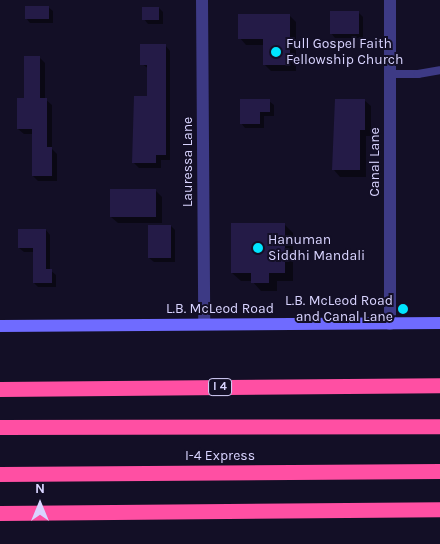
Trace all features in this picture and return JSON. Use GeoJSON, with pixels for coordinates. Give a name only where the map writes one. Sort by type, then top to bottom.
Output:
{"type":"FeatureCollection","features":[{"type":"Feature","properties":{"kind":"highway","name":"I 4"},"geometry":{"type":"LineString","coordinates":[[0,389],[440,384]]}},
{"type":"Feature","properties":{"kind":"highway","name":"I-4 Express"},"geometry":{"type":"LineString","coordinates":[[0,427],[440,426]]}},
{"type":"Feature","properties":{"kind":"highway","name":"I-4 Express"},"geometry":{"type":"LineString","coordinates":[[0,474],[440,472]]}},
{"type":"Feature","properties":{"kind":"highway"},"geometry":{"type":"LineString","coordinates":[[0,512],[440,509]]}},
{"type":"Feature","properties":{"kind":"street","name":"Lauressa Lane"},"geometry":{"type":"LineString","coordinates":[[202,0],[204,324]]}},
{"type":"Feature","properties":{"kind":"street","name":"Canal Lane"},"geometry":{"type":"LineString","coordinates":[[390,0],[390,324]]}},
{"type":"Feature","properties":{"kind":"street","name":"L.B. McLeod Road"},"geometry":{"type":"LineString","coordinates":[[0,326],[440,323]]}},
{"type":"Feature","properties":{"kind":"lane"},"geometry":{"type":"LineString","coordinates":[[390,74],[418,74],[440,70]]}},
{"type":"Feature","properties":{"kind":"building"},"geometry":{"type":"Polygon","coordinates":[[[25,6],[49,6],[49,19],[25,19],[25,6]]]}},
{"type":"Feature","properties":{"kind":"building"},"geometry":{"type":"Polygon","coordinates":[[[142,7],[159,7],[159,20],[142,20],[142,7]]]}},
{"type":"Feature","properties":{"kind":"building"},"geometry":{"type":"Polygon","coordinates":[[[330,11],[359,11],[359,34],[330,34],[330,11]]]}},
{"type":"Feature","properties":{"kind":"building","name":"Full Gospel Faith Fellowship Church"},"geometry":{"type":"Polygon","coordinates":[[[238,14],[290,14],[290,65],[263,65],[263,39],[238,39],[238,14]]]}},
{"type":"Feature","properties":{"kind":"building"},"geometry":{"type":"Polygon","coordinates":[[[140,44],[166,44],[166,155],[156,155],[156,163],[132,163],[134,96],[147,96],[147,65],[140,65],[140,44]]]}},
{"type":"Feature","properties":{"kind":"building"},"geometry":{"type":"Polygon","coordinates":[[[24,56],[40,56],[40,98],[47,98],[47,147],[52,147],[52,176],[32,176],[32,129],[17,129],[17,98],[24,98],[24,56]]]}},
{"type":"Feature","properties":{"kind":"building"},"geometry":{"type":"Polygon","coordinates":[[[240,99],[270,99],[270,112],[260,112],[260,124],[240,124],[240,99]]]}},
{"type":"Feature","properties":{"kind":"building"},"geometry":{"type":"Polygon","coordinates":[[[335,99],[365,99],[365,130],[360,130],[360,170],[332,170],[335,99]]]}},
{"type":"Feature","properties":{"kind":"building"},"geometry":{"type":"Polygon","coordinates":[[[110,189],[156,189],[156,217],[110,217],[110,189]]]}},
{"type":"Feature","properties":{"kind":"building","name":"Hanuman Siddhi Mandali"},"geometry":{"type":"Polygon","coordinates":[[[231,223],[285,223],[285,273],[269,273],[269,283],[251,283],[251,273],[231,273],[231,223]]]}},
{"type":"Feature","properties":{"kind":"building"},"geometry":{"type":"Polygon","coordinates":[[[148,225],[171,225],[171,258],[148,258],[148,225]]]}},
{"type":"Feature","properties":{"kind":"building"},"geometry":{"type":"Polygon","coordinates":[[[18,229],[46,229],[46,269],[52,269],[52,283],[33,283],[33,248],[18,248],[18,229]]]}},
{"type":"Feature","properties":{"kind":"place","name":"Full Gospel Faith Fellowship Church"},"geometry":{"type":"Point","coordinates":[276,52]}},
{"type":"Feature","properties":{"kind":"place","name":"Hanuman Siddhi Mandali"},"geometry":{"type":"Point","coordinates":[258,248]}},
{"type":"Feature","properties":{"kind":"place","name":"L.B. McLeod Road and Canal Lane"},"geometry":{"type":"Point","coordinates":[403,309]}}]}
